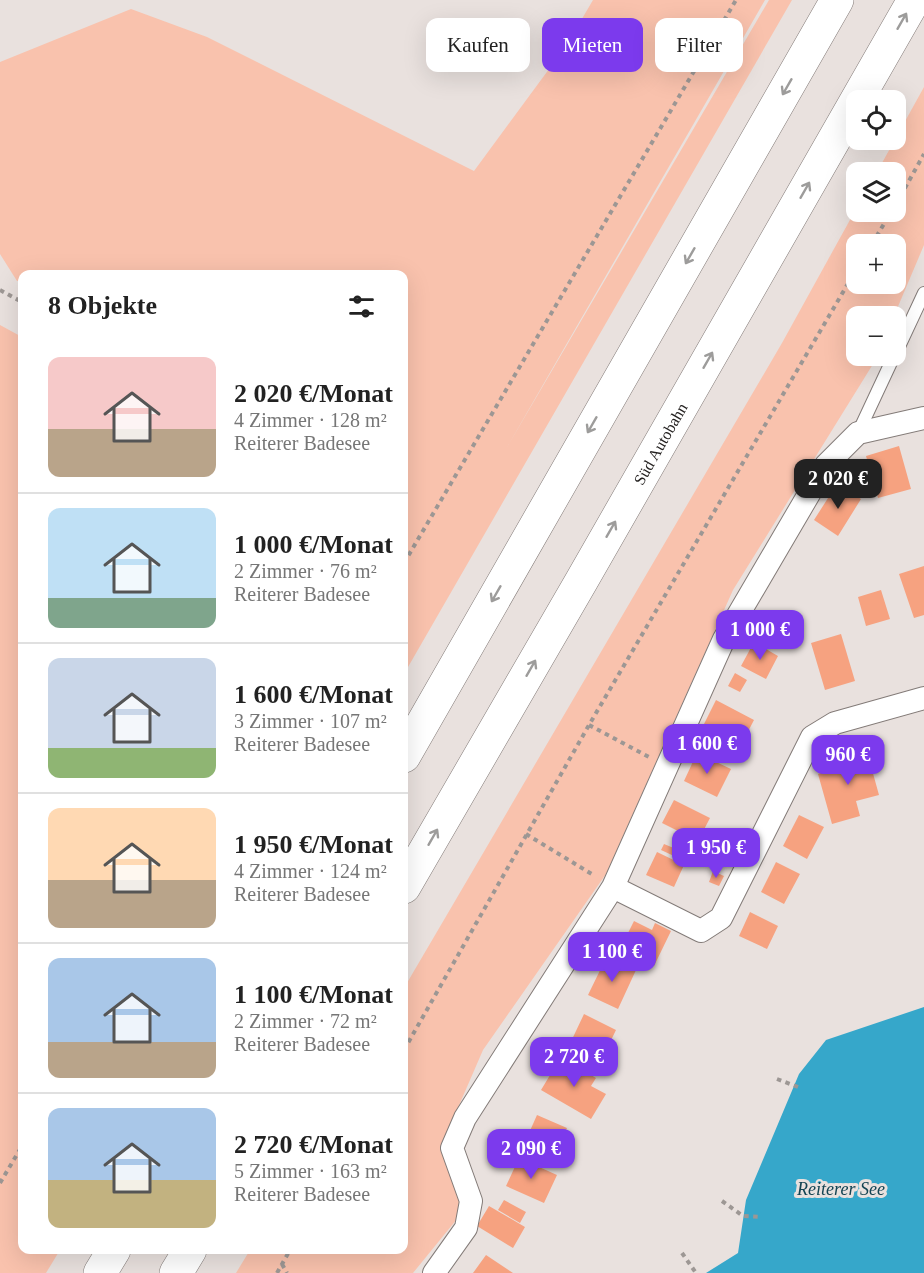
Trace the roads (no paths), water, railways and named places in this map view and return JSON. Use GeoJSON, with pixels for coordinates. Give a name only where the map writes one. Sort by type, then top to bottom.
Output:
{"type":"FeatureCollection","features":[{"type":"Feature","properties":{"kind":"highway"},"geometry":{"type":"LineString","coordinates":[[408,749],[837,0]]}},
{"type":"Feature","properties":{"kind":"highway","name":"Süd Autobahn"},"geometry":{"type":"LineString","coordinates":[[408,880],[914,0]]}},
{"type":"Feature","properties":{"kind":"highway"},"geometry":{"type":"LineString","coordinates":[[100,1273],[112,1254]]}},
{"type":"Feature","properties":{"kind":"highway"},"geometry":{"type":"LineString","coordinates":[[176,1273],[188,1254]]}},
{"type":"Feature","properties":{"kind":"street"},"geometry":{"type":"LineString","coordinates":[[434,1273],[466,1228],[471,1201],[452,1148],[465,1118],[613,887],[724,639],[826,465],[858,433],[924,418]]}},
{"type":"Feature","properties":{"kind":"street"},"geometry":{"type":"LineString","coordinates":[[613,887],[701,932],[722,918],[812,737],[836,723],[924,698]]}},
{"type":"Feature","properties":{"kind":"lane"},"geometry":{"type":"LineString","coordinates":[[906,331],[924,293]]}},
{"type":"Feature","properties":{"kind":"lane"},"geometry":{"type":"LineString","coordinates":[[858,433],[889,366]]}},
{"type":"Feature","properties":{"kind":"water","name":"Reiterer See"},"geometry":{"type":"Polygon","coordinates":[[[924,1007],[924,1273],[706,1273],[738,1253],[746,1200],[799,1074],[826,1040],[924,1007]]]}}]}
